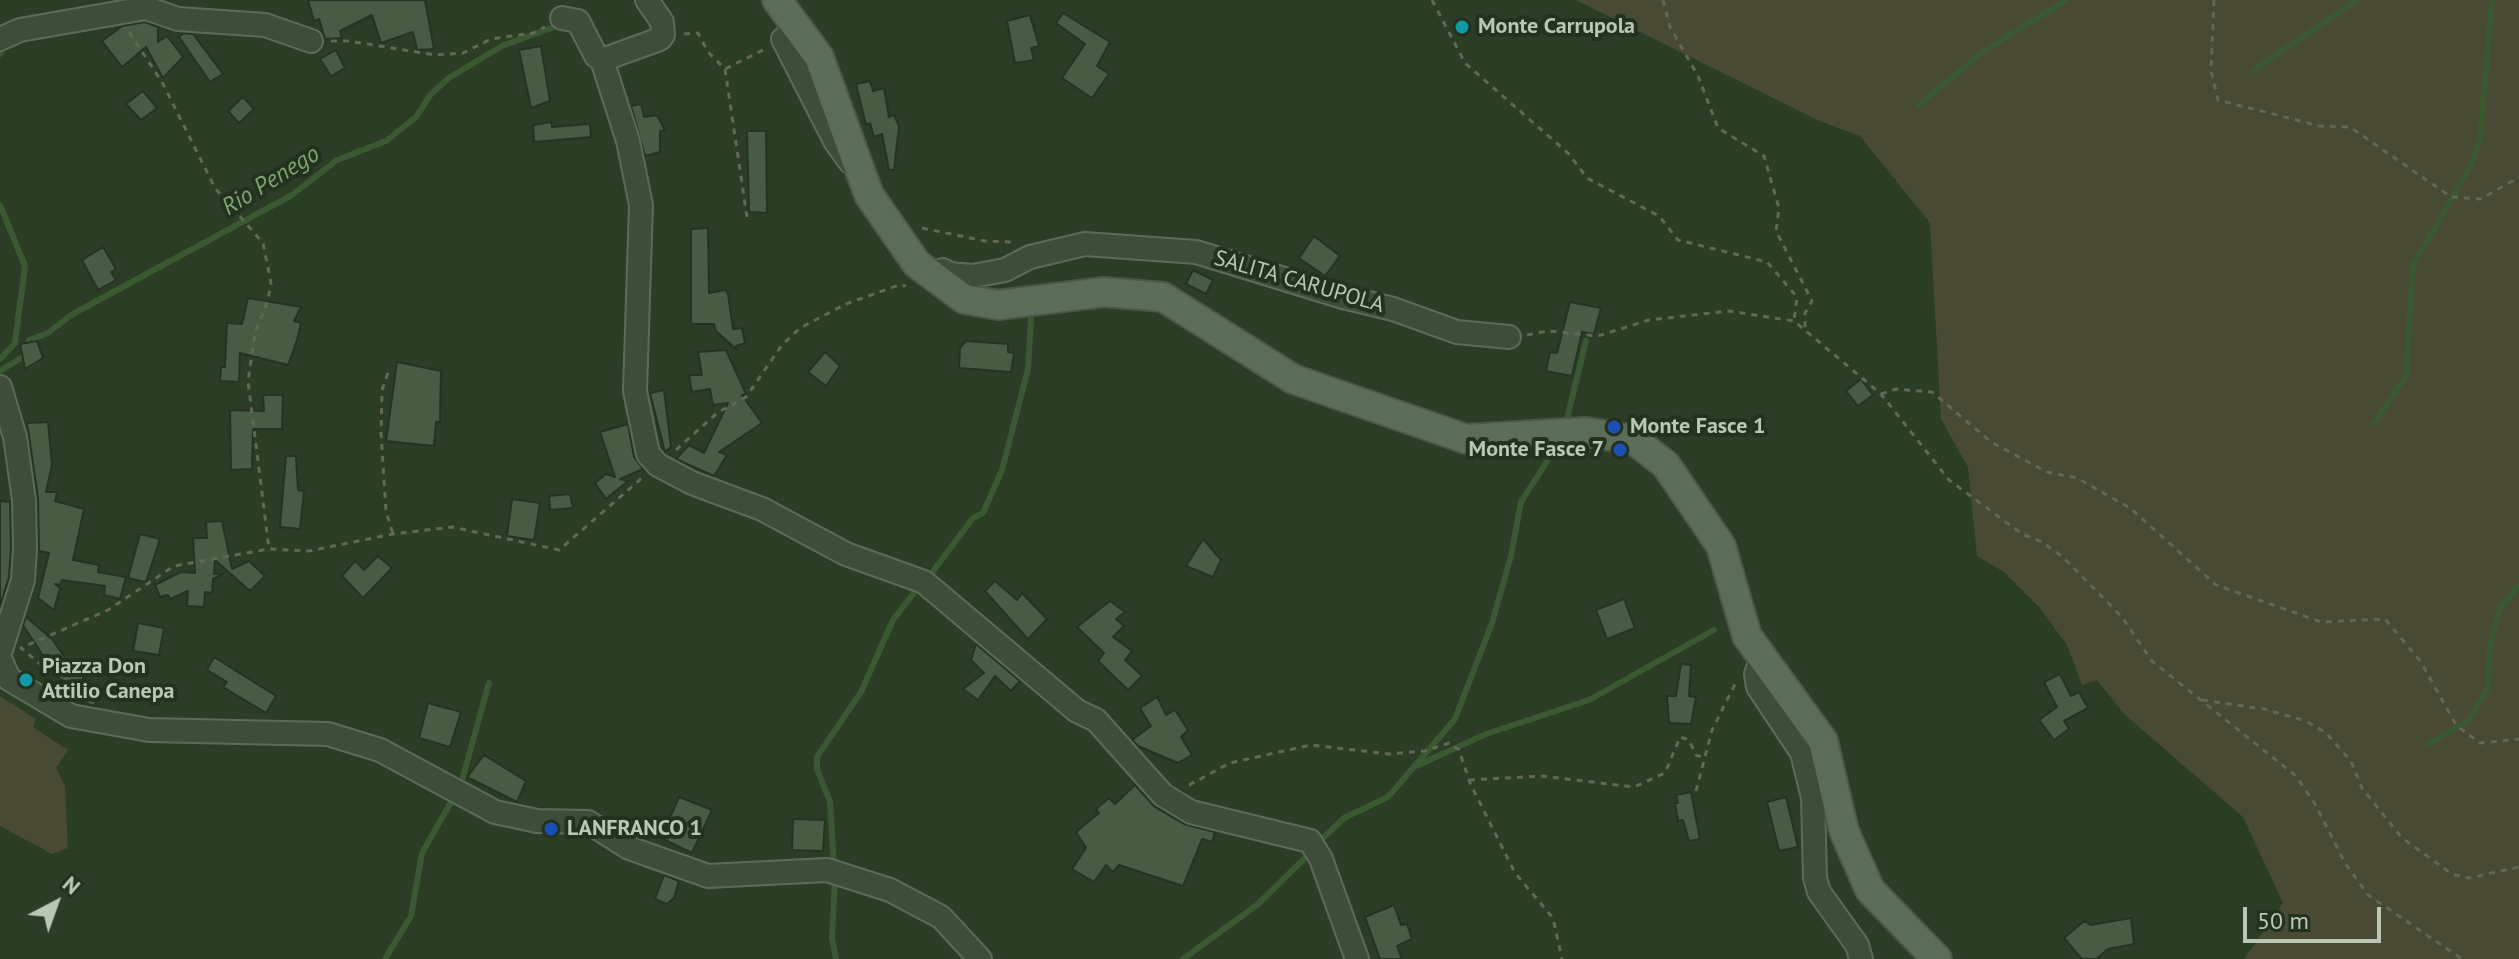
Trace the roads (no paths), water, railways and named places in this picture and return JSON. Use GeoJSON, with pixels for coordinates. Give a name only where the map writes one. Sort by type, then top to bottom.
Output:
{"type":"FeatureCollection","features":[{"type":"Feature","properties":{"kind":"main road"},"geometry":{"type":"LineString","coordinates":[[777,0],[819,57],[858,172],[881,213],[917,264],[964,299],[998,305],[1104,292],[1163,297],[1293,379],[1466,439],[1586,432],[1634,440],[1666,465],[1721,546],[1747,636],[1823,741],[1844,831],[1870,890],[1937,959]]}},
{"type":"Feature","properties":{"kind":"street"},"geometry":{"type":"LineString","coordinates":[[602,60],[660,39],[664,29],[647,0]]}},
{"type":"Feature","properties":{"kind":"street"},"geometry":{"type":"LineString","coordinates":[[0,39],[20,30],[146,8],[178,19],[265,25],[311,41]]}},
{"type":"Feature","properties":{"kind":"street"},"geometry":{"type":"LineString","coordinates":[[562,18],[578,21],[596,56],[602,60],[628,141],[641,205],[635,391],[648,454],[658,465],[692,483],[762,509],[846,554],[924,582],[1077,711],[1096,720],[1163,795],[1191,812],[1310,841],[1321,859],[1357,959]]}},
{"type":"Feature","properties":{"kind":"street"},"geometry":{"type":"LineString","coordinates":[[783,39],[835,141],[858,172]]}},
{"type":"Feature","properties":{"kind":"street","name":"SALITA CARUPOLA"},"geometry":{"type":"LineString","coordinates":[[931,276],[943,270],[958,276],[1005,270],[1030,257],[1085,244],[1196,252],[1393,309],[1457,332],[1509,337]]}},
{"type":"Feature","properties":{"kind":"street"},"geometry":{"type":"LineString","coordinates":[[0,387],[15,437],[24,500],[25,548],[23,580],[1,652],[9,679],[71,716],[149,730],[328,734],[380,750],[495,812],[537,821],[588,822],[629,848],[708,876],[827,870],[890,890],[941,917],[980,959]]}},
{"type":"Feature","properties":{"kind":"street"},"geometry":{"type":"LineString","coordinates":[[1761,659],[1756,674],[1758,687],[1802,753],[1813,798],[1815,878],[1819,892],[1857,945],[1861,959]]}},
{"type":"Feature","properties":{"kind":"waterway"},"geometry":{"type":"LineString","coordinates":[[1918,106],[1981,53],[2066,0]]}},
{"type":"Feature","properties":{"kind":"waterway"},"geometry":{"type":"LineString","coordinates":[[2254,70],[2357,0]]}},
{"type":"Feature","properties":{"kind":"waterway"},"geometry":{"type":"LineString","coordinates":[[2374,423],[2406,376],[2413,265],[2471,165],[2480,140],[2492,0]]}},
{"type":"Feature","properties":{"kind":"waterway","name":"Rio Penego"},"geometry":{"type":"LineString","coordinates":[[0,371],[29,353],[29,340],[48,333],[71,315],[292,195],[337,160],[386,141],[416,117],[431,94],[450,77],[504,45],[560,25]]}},
{"type":"Feature","properties":{"kind":"waterway"},"geometry":{"type":"LineString","coordinates":[[0,54],[2,50]]}},
{"type":"Feature","properties":{"kind":"waterway"},"geometry":{"type":"LineString","coordinates":[[0,205],[25,266],[15,343],[0,359]]}},
{"type":"Feature","properties":{"kind":"waterway"},"geometry":{"type":"LineString","coordinates":[[928,578],[973,518],[983,513],[1002,470],[1028,369],[1031,319]]}},
{"type":"Feature","properties":{"kind":"waterway"},"geometry":{"type":"LineString","coordinates":[[1565,427],[1586,341]]}},
{"type":"Feature","properties":{"kind":"waterway"},"geometry":{"type":"LineString","coordinates":[[1318,843],[1344,818],[1388,797],[1455,719],[1492,623],[1511,556],[1521,502],[1560,441]]}},
{"type":"Feature","properties":{"kind":"waterway"},"geometry":{"type":"LineString","coordinates":[[834,866],[830,802],[817,769],[817,757],[861,692],[893,620],[920,585]]}},
{"type":"Feature","properties":{"kind":"waterway"},"geometry":{"type":"LineString","coordinates":[[2428,744],[2468,721],[2488,688],[2490,645],[2500,609],[2519,585]]}},
{"type":"Feature","properties":{"kind":"waterway"},"geometry":{"type":"LineString","coordinates":[[1416,766],[1486,734],[1589,700],[1714,630]]}},
{"type":"Feature","properties":{"kind":"waterway"},"geometry":{"type":"LineString","coordinates":[[461,784],[489,683]]}},
{"type":"Feature","properties":{"kind":"waterway"},"geometry":{"type":"LineString","coordinates":[[385,959],[411,916],[422,853],[454,797]]}},
{"type":"Feature","properties":{"kind":"waterway"},"geometry":{"type":"LineString","coordinates":[[1183,959],[1257,905],[1311,852]]}},
{"type":"Feature","properties":{"kind":"waterway"},"geometry":{"type":"LineString","coordinates":[[835,877],[832,938],[836,959]]}},
{"type":"Feature","properties":{"kind":"place","name":"Monte Carrupola"},"geometry":{"type":"Point","coordinates":[1462,27]}},
{"type":"Feature","properties":{"kind":"place","name":"Monte Fasce 1"},"geometry":{"type":"Point","coordinates":[1614,427]}},
{"type":"Feature","properties":{"kind":"place","name":"Monte Fasce 7"},"geometry":{"type":"Point","coordinates":[1620,450]}},
{"type":"Feature","properties":{"kind":"place","name":"Piazza Don Attilio Canepa"},"geometry":{"type":"Point","coordinates":[26,680]}},
{"type":"Feature","properties":{"kind":"place","name":"LANFRANCO 1"},"geometry":{"type":"Point","coordinates":[551,829]}}]}
